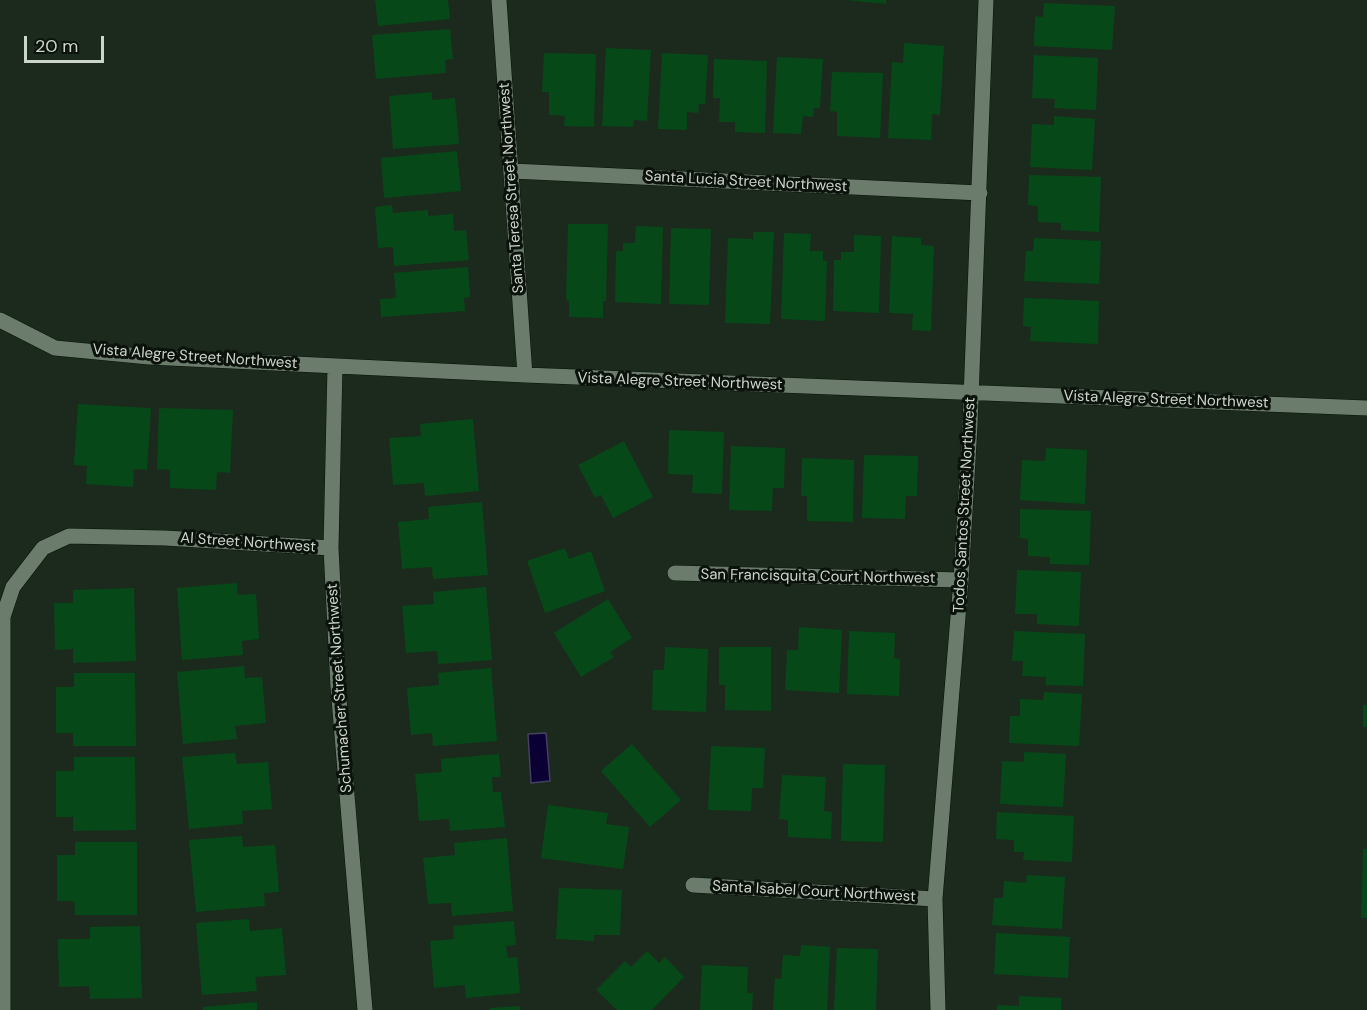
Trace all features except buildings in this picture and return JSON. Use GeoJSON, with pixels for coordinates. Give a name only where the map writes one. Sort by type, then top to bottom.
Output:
{"type":"FeatureCollection","features":[{"type":"Feature","properties":{"kind":"street","name":"Santa Teresa Street Northwest"},"geometry":{"type":"LineString","coordinates":[[499,0],[525,375]]}},
{"type":"Feature","properties":{"kind":"street","name":"Todos Santos Street Northwest"},"geometry":{"type":"LineString","coordinates":[[938,1010],[935,899],[961,580],[972,394],[986,0]]}},
{"type":"Feature","properties":{"kind":"street","name":"Santa Lucia Street Northwest"},"geometry":{"type":"LineString","coordinates":[[512,171],[980,193]]}},
{"type":"Feature","properties":{"kind":"street","name":"Vista Alegre Street Northwest"},"geometry":{"type":"LineString","coordinates":[[0,320],[56,348],[149,357],[972,394],[1367,408]]}},
{"type":"Feature","properties":{"kind":"street","name":"Schumacher Street Northwest"},"geometry":{"type":"LineString","coordinates":[[335,366],[331,549],[338,687],[365,1010]]}},
{"type":"Feature","properties":{"kind":"street","name":"Al Street Northwest"},"geometry":{"type":"LineString","coordinates":[[3,1010],[3,617],[12,586],[44,549],[69,536],[165,538],[331,549]]}},
{"type":"Feature","properties":{"kind":"street","name":"San Francisquita Court Northwest"},"geometry":{"type":"LineString","coordinates":[[675,573],[961,580]]}},
{"type":"Feature","properties":{"kind":"street","name":"Santa Isabel Court Northwest"},"geometry":{"type":"LineString","coordinates":[[693,885],[935,899]]}},
{"type":"Feature","properties":{"kind":"shaded area"},"geometry":{"type":"Polygon","coordinates":[[[546,733],[550,781],[531,783],[528,734],[546,733]]]}}]}
